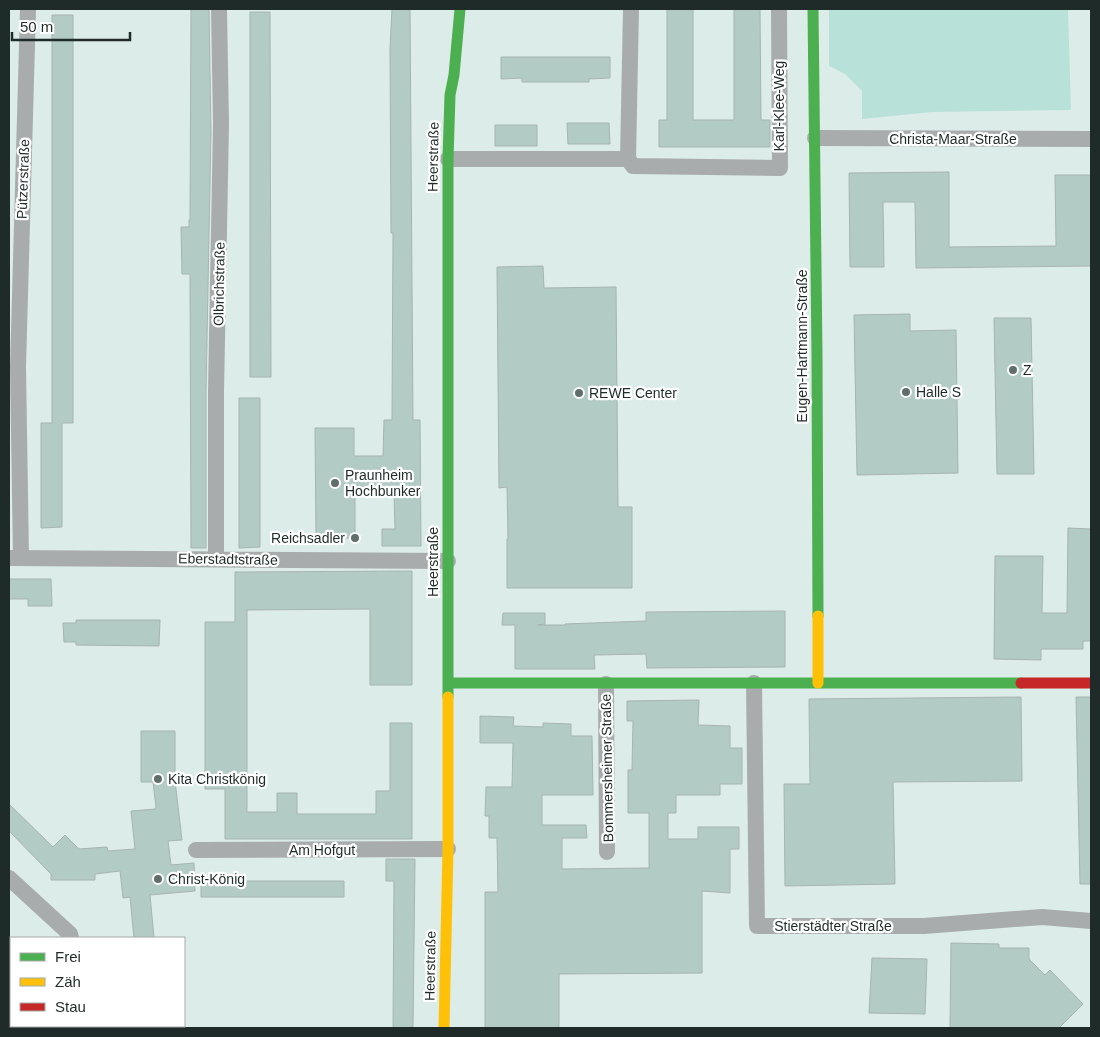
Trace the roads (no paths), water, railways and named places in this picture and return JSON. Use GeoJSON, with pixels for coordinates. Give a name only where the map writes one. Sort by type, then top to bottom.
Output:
{"type":"FeatureCollection","features":[{"type":"Feature","properties":{"kind":"street","name":"Pützerstraße"},"geometry":{"type":"LineString","coordinates":[[15,558],[28,9]]}},
{"type":"Feature","properties":{"kind":"street","name":"Olbrichstraße"},"geometry":{"type":"LineString","coordinates":[[216,559],[216,392],[221,124],[219,9]]}},
{"type":"Feature","properties":{"kind":"street","name":"Heerstraße"},"geometry":{"type":"LineString","coordinates":[[444,1028],[448,850],[448,159],[450,95],[454,75],[460,9]]}},
{"type":"Feature","properties":{"kind":"street"},"geometry":{"type":"LineString","coordinates":[[628,159],[630,9]]}},
{"type":"Feature","properties":{"kind":"street","name":"Karl-Klee-Weg"},"geometry":{"type":"LineString","coordinates":[[448,159],[628,159],[633,166],[780,168],[779,9]]}},
{"type":"Feature","properties":{"kind":"street","name":"Eugen-Hartmann-Straße"},"geometry":{"type":"LineString","coordinates":[[813,9],[818,683]]}},
{"type":"Feature","properties":{"kind":"street","name":"Heerstraße"},"geometry":{"type":"LineString","coordinates":[[445,55],[445,75],[450,95]]}},
{"type":"Feature","properties":{"kind":"street","name":"Christa-Maar-Straße"},"geometry":{"type":"LineString","coordinates":[[815,138],[1091,139]]}},
{"type":"Feature","properties":{"kind":"street","name":"Eberstadtstraße"},"geometry":{"type":"LineString","coordinates":[[15,558],[448,561]]}},
{"type":"Feature","properties":{"kind":"street"},"geometry":{"type":"LineString","coordinates":[[448,683],[1091,683]]}},
{"type":"Feature","properties":{"kind":"street","name":"Bommersheimer Straße"},"geometry":{"type":"LineString","coordinates":[[606,684],[607,852]]}},
{"type":"Feature","properties":{"kind":"street","name":"Stierstädter Straße"},"geometry":{"type":"LineString","coordinates":[[754,684],[757,926],[924,926],[1042,917],[1091,921]]}},
{"type":"Feature","properties":{"kind":"street","name":"Am Hofgut"},"geometry":{"type":"LineString","coordinates":[[196,850],[448,850]]}},
{"type":"Feature","properties":{"kind":"street"},"geometry":{"type":"LineString","coordinates":[[9,878],[70,934],[71,937]]}},
{"type":"Feature","properties":{"kind":"place","name":"Z"},"geometry":{"type":"Point","coordinates":[1013,370]}},
{"type":"Feature","properties":{"kind":"place","name":"Halle S"},"geometry":{"type":"Point","coordinates":[906,392]}},
{"type":"Feature","properties":{"kind":"place","name":"REWE Center"},"geometry":{"type":"Point","coordinates":[579,393]}},
{"type":"Feature","properties":{"kind":"place","name":"Praunheim Hochbunker"},"geometry":{"type":"Point","coordinates":[335,483]}},
{"type":"Feature","properties":{"kind":"place","name":"Reichsadler"},"geometry":{"type":"Point","coordinates":[355,538]}},
{"type":"Feature","properties":{"kind":"place","name":"Kita Christkönig"},"geometry":{"type":"Point","coordinates":[158,779]}},
{"type":"Feature","properties":{"kind":"place","name":"Christ-König"},"geometry":{"type":"Point","coordinates":[158,879]}}]}
